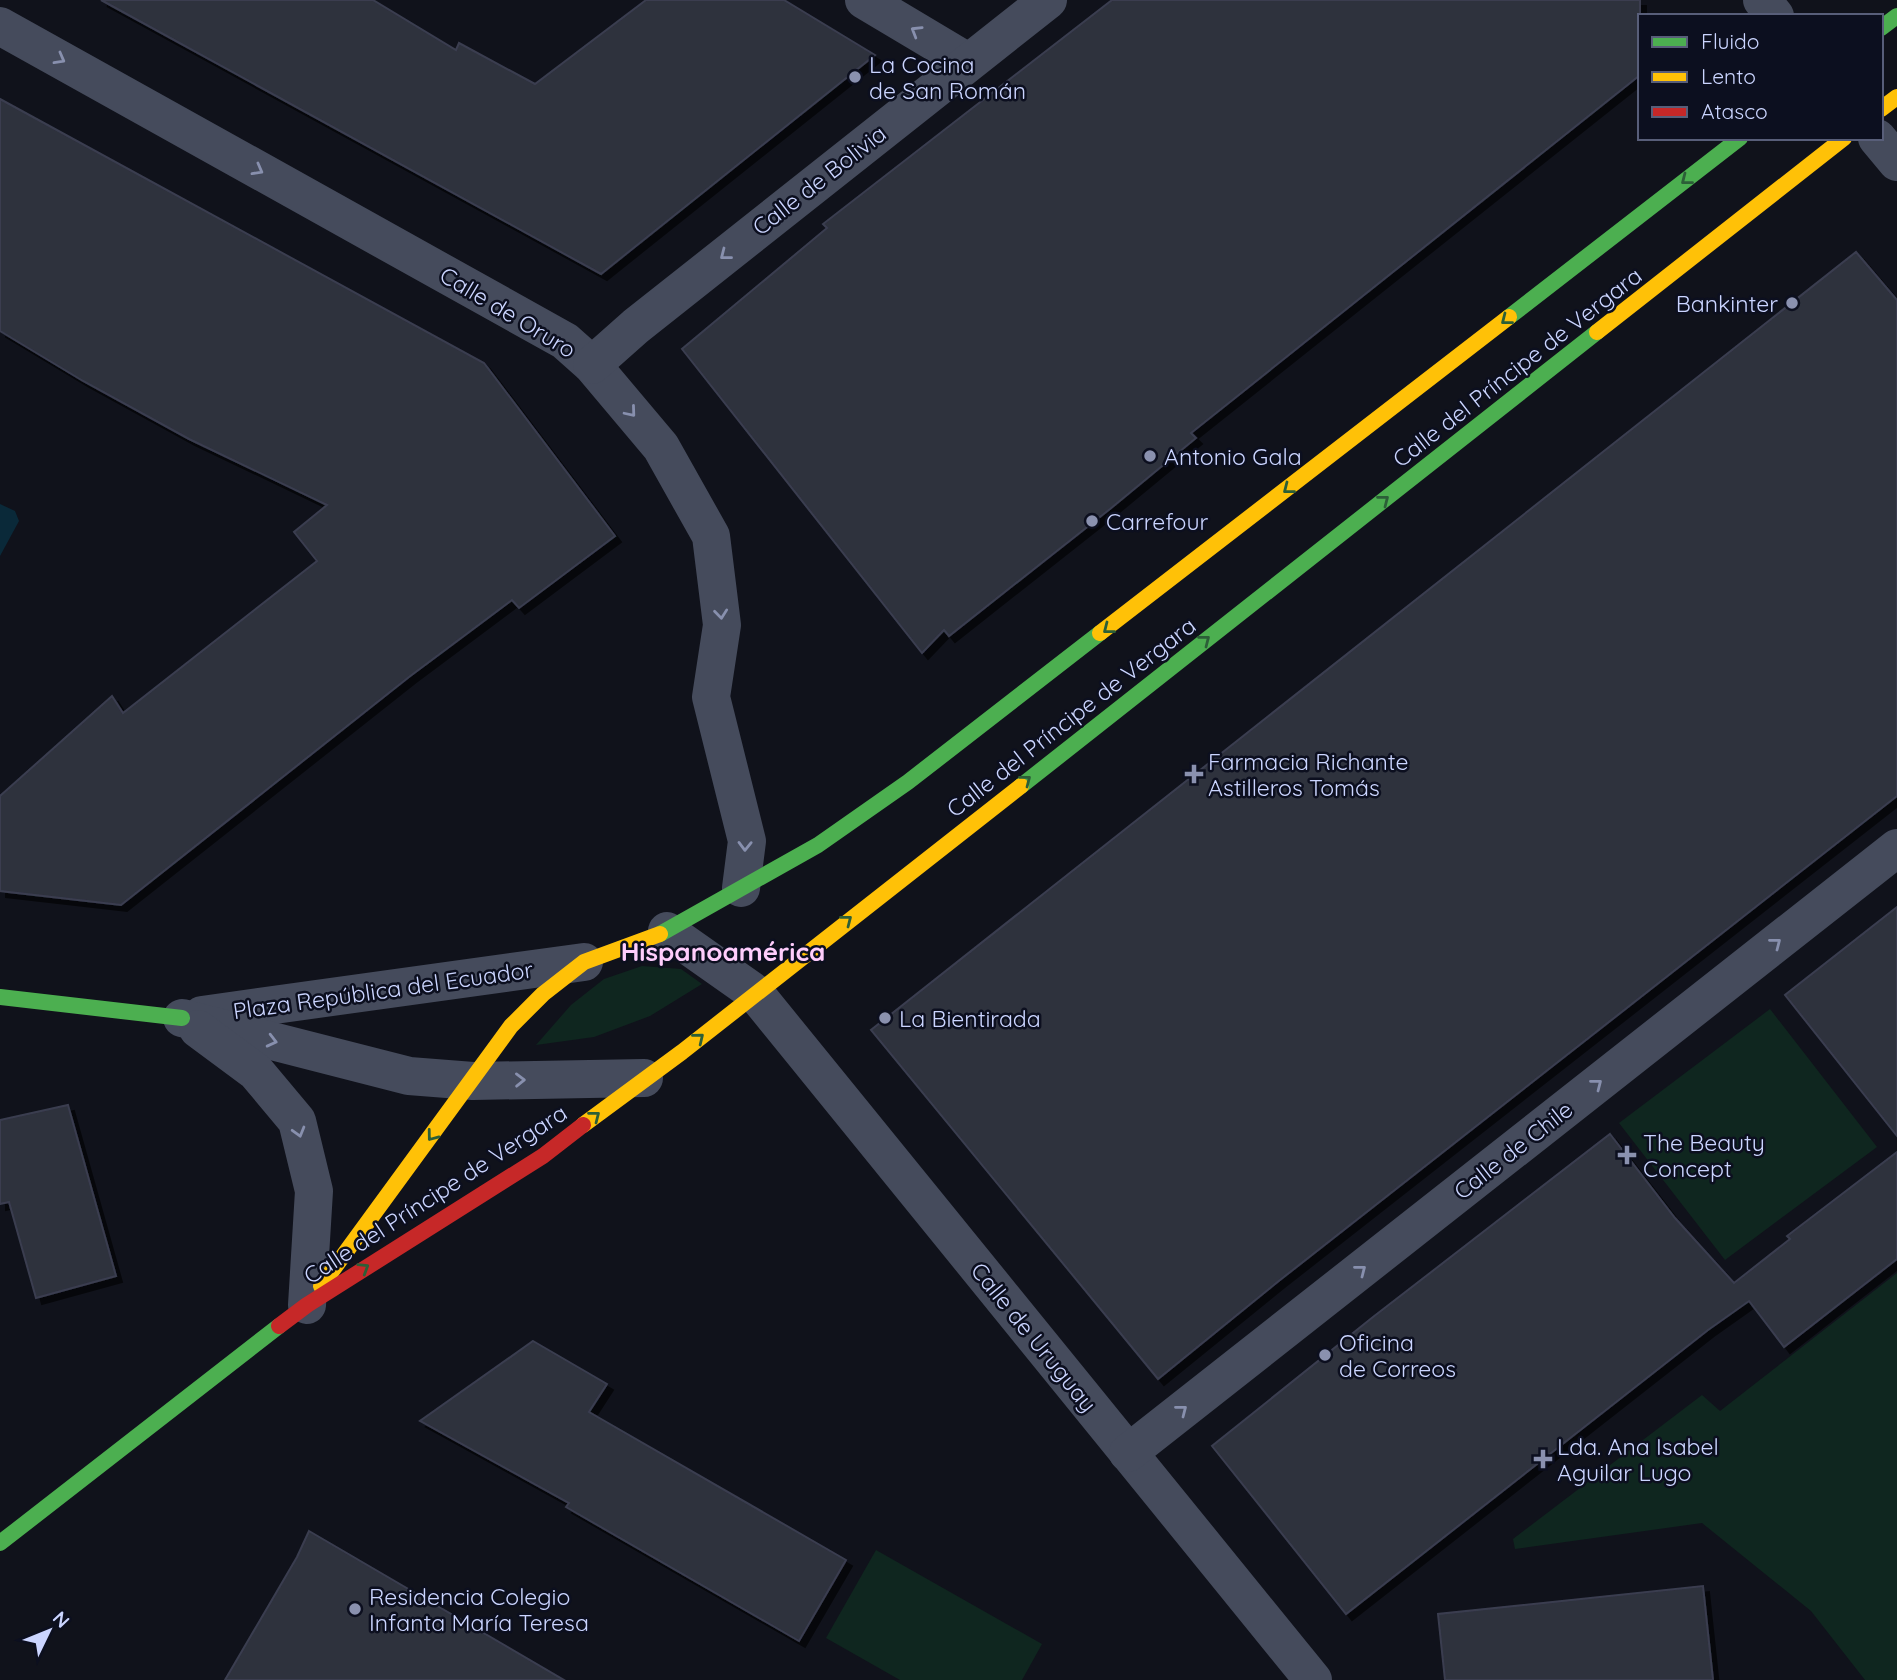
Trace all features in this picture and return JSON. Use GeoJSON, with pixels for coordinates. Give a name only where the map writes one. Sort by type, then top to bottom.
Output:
{"type":"FeatureCollection","features":[{"type":"Feature","properties":{"kind":"main road","name":"Calle del Príncipe de Vergara"},"geometry":{"type":"LineString","coordinates":[[307,1305],[511,1026],[542,994],[584,962],[667,931],[818,845],[961,743],[1737,140]]}},
{"type":"Feature","properties":{"kind":"main road","name":"Calle del Príncipe de Vergara"},"geometry":{"type":"LineString","coordinates":[[0,1543],[307,1305],[543,1156],[682,1052],[1841,140]]}},
{"type":"Feature","properties":{"kind":"main road"},"geometry":{"type":"LineString","coordinates":[[0,998],[182,1018]]}},
{"type":"Feature","properties":{"kind":"street"},"geometry":{"type":"LineString","coordinates":[[864,0],[968,62]]}},
{"type":"Feature","properties":{"kind":"street","name":"Calle de Bolivia"},"geometry":{"type":"LineString","coordinates":[[593,365],[636,326],[1048,0]]}},
{"type":"Feature","properties":{"kind":"street"},"geometry":{"type":"LineString","coordinates":[[1762,0],[1773,14]]}},
{"type":"Feature","properties":{"kind":"street","name":"Calle de Oruro"},"geometry":{"type":"LineString","coordinates":[[0,26],[565,341],[593,365],[660,447],[711,536],[722,625],[711,697],[747,841],[741,888]]}},
{"type":"Feature","properties":{"kind":"street"},"geometry":{"type":"LineString","coordinates":[[1879,140],[1897,162]]}},
{"type":"Feature","properties":{"kind":"street","name":"Calle de Chile"},"geometry":{"type":"LineString","coordinates":[[1128,1453],[1897,848]]}},
{"type":"Feature","properties":{"kind":"street"},"geometry":{"type":"LineString","coordinates":[[667,931],[755,993]]}},
{"type":"Feature","properties":{"kind":"street","name":"Plaza República del Ecuador"},"geometry":{"type":"LineString","coordinates":[[182,1018],[584,962]]}},
{"type":"Feature","properties":{"kind":"street","name":"Calle de Uruguay"},"geometry":{"type":"LineString","coordinates":[[755,993],[1313,1680]]}},
{"type":"Feature","properties":{"kind":"street","name":"Plaza República del Ecuador"},"geometry":{"type":"LineString","coordinates":[[182,1018],[409,1076],[473,1081],[644,1078]]}},
{"type":"Feature","properties":{"kind":"street","name":"Plaza República del Ecuador"},"geometry":{"type":"LineString","coordinates":[[182,1018],[256,1072],[297,1121],[314,1192],[307,1305]]}},
{"type":"Feature","properties":{"kind":"green space"},"geometry":{"type":"Polygon","coordinates":[[[642,966],[681,969],[702,984],[650,1016],[594,1037],[536,1045],[571,1005],[604,979],[642,966]]]}},
{"type":"Feature","properties":{"kind":"green space"},"geometry":{"type":"Polygon","coordinates":[[[1770,1009],[1877,1147],[1725,1260],[1619,1123],[1770,1009]]]}},
{"type":"Feature","properties":{"kind":"green space"},"geometry":{"type":"Polygon","coordinates":[[[1897,1273],[1897,1680],[1865,1680],[1811,1611],[1702,1523],[1515,1549],[1513,1539],[1702,1395],[1720,1411],[1897,1273]]]}},
{"type":"Feature","properties":{"kind":"green space"},"geometry":{"type":"Polygon","coordinates":[[[876,1550],[1042,1644],[1022,1680],[900,1680],[826,1638],[876,1550]]]}},
{"type":"Feature","properties":{"kind":"water"},"geometry":{"type":"Polygon","coordinates":[[[0,504],[15,511],[19,521],[0,556],[0,504]]]}},
{"type":"Feature","properties":{"kind":"building"},"geometry":{"type":"Polygon","coordinates":[[[101,0],[373,0],[456,50],[459,43],[535,84],[646,0],[784,0],[875,55],[601,274],[101,0]]]}},
{"type":"Feature","properties":{"kind":"building"},"geometry":{"type":"Polygon","coordinates":[[[1112,0],[1640,0],[1638,77],[1191,433],[1196,438],[1110,509],[949,636],[944,630],[922,653],[682,349],[827,228],[823,224],[1112,0]]]}},
{"type":"Feature","properties":{"kind":"building"},"geometry":{"type":"Polygon","coordinates":[[[0,99],[484,363],[615,536],[519,608],[512,600],[409,677],[121,905],[0,891],[0,796],[112,696],[123,713],[317,561],[294,532],[327,505],[189,439],[83,381],[0,331],[0,99]]]}},
{"type":"Feature","properties":{"kind":"building"},"geometry":{"type":"Polygon","coordinates":[[[1856,252],[1897,300],[1897,796],[1280,1280],[1158,1379],[871,1030],[1856,252]]]}},
{"type":"Feature","properties":{"kind":"building"},"geometry":{"type":"Polygon","coordinates":[[[1897,907],[1897,1136],[1785,995],[1897,907]]]}},
{"type":"Feature","properties":{"kind":"building"},"geometry":{"type":"Polygon","coordinates":[[[68,1105],[116,1276],[36,1298],[9,1202],[0,1204],[0,1120],[68,1105]]]}},
{"type":"Feature","properties":{"kind":"building"},"geometry":{"type":"Polygon","coordinates":[[[1610,1134],[1675,1218],[1734,1283],[1790,1239],[1787,1236],[1897,1152],[1897,1259],[1784,1347],[1749,1301],[1708,1330],[1346,1614],[1212,1446],[1373,1317],[1610,1134]]]}},
{"type":"Feature","properties":{"kind":"building"},"geometry":{"type":"Polygon","coordinates":[[[533,1341],[607,1384],[589,1412],[846,1560],[799,1641],[566,1507],[569,1503],[420,1421],[533,1341]]]}},
{"type":"Feature","properties":{"kind":"building","name":"Residencia Colegio Infanta María Teresa"},"geometry":{"type":"Polygon","coordinates":[[[309,1531],[564,1680],[225,1680],[297,1557],[309,1531]]]}},
{"type":"Feature","properties":{"kind":"building"},"geometry":{"type":"Polygon","coordinates":[[[1703,1586],[1713,1680],[1445,1680],[1438,1614],[1703,1586]]]}},
{"type":"Feature","properties":{"kind":"traffic: fast"},"geometry":{"type":"LineString","coordinates":[[1883,26],[1897,16]]}},
{"type":"Feature","properties":{"kind":"traffic: fast"},"geometry":{"type":"LineString","coordinates":[[1509,317],[1737,140]]}},
{"type":"Feature","properties":{"kind":"traffic: fast"},"geometry":{"type":"LineString","coordinates":[[1021,786],[1597,332]]}},
{"type":"Feature","properties":{"kind":"traffic: fast"},"geometry":{"type":"LineString","coordinates":[[660,934],[818,845],[908,782],[1100,633]]}},
{"type":"Feature","properties":{"kind":"traffic: fast"},"geometry":{"type":"LineString","coordinates":[[0,997],[182,1018]]}},
{"type":"Feature","properties":{"kind":"traffic: fast"},"geometry":{"type":"LineString","coordinates":[[0,1543],[279,1326]]}},
{"type":"Feature","properties":{"kind":"traffic: slow"},"geometry":{"type":"LineString","coordinates":[[1883,108],[1897,97]]}},
{"type":"Feature","properties":{"kind":"traffic: slow"},"geometry":{"type":"LineString","coordinates":[[1597,332],[1841,140]]}},
{"type":"Feature","properties":{"kind":"traffic: slow"},"geometry":{"type":"LineString","coordinates":[[1100,633],[1509,317]]}},
{"type":"Feature","properties":{"kind":"traffic: slow"},"geometry":{"type":"LineString","coordinates":[[583,1125],[682,1052],[1021,786]]}},
{"type":"Feature","properties":{"kind":"traffic: slow"},"geometry":{"type":"LineString","coordinates":[[321,1286],[511,1026],[543,994],[584,962],[660,934]]}},
{"type":"Feature","properties":{"kind":"traffic: jam"},"geometry":{"type":"LineString","coordinates":[[279,1326],[307,1305],[543,1156],[583,1125]]}},
{"type":"Feature","properties":{"kind":"place","name":"La Cocina de San Román"},"geometry":{"type":"Point","coordinates":[855,77]}},
{"type":"Feature","properties":{"kind":"place","name":"Bankinter"},"geometry":{"type":"Point","coordinates":[1792,303]}},
{"type":"Feature","properties":{"kind":"place","name":"Antonio Gala"},"geometry":{"type":"Point","coordinates":[1150,456]}},
{"type":"Feature","properties":{"kind":"place","name":"Carrefour"},"geometry":{"type":"Point","coordinates":[1092,521]}},
{"type":"Feature","properties":{"kind":"place","name":"Farmacia Richante Astilleros Tomás"},"geometry":{"type":"Point","coordinates":[1194,774]}},
{"type":"Feature","properties":{"kind":"place","name":"La Bientirada"},"geometry":{"type":"Point","coordinates":[885,1018]}},
{"type":"Feature","properties":{"kind":"place","name":"The Beauty Concept"},"geometry":{"type":"Point","coordinates":[1627,1155]}},
{"type":"Feature","properties":{"kind":"place","name":"Oficina de Correos"},"geometry":{"type":"Point","coordinates":[1325,1355]}},
{"type":"Feature","properties":{"kind":"place","name":"Lda. Ana Isabel Aguilar Lugo"},"geometry":{"type":"Point","coordinates":[1543,1459]}},
{"type":"Feature","properties":{"kind":"place","name":"Residencia Colegio Infanta María Teresa"},"geometry":{"type":"Point","coordinates":[355,1609]}},
{"type":"Feature","properties":{"kind":"district","name":"Hispanoamérica"},"geometry":{"type":"Point","coordinates":[723,951]}}]}
